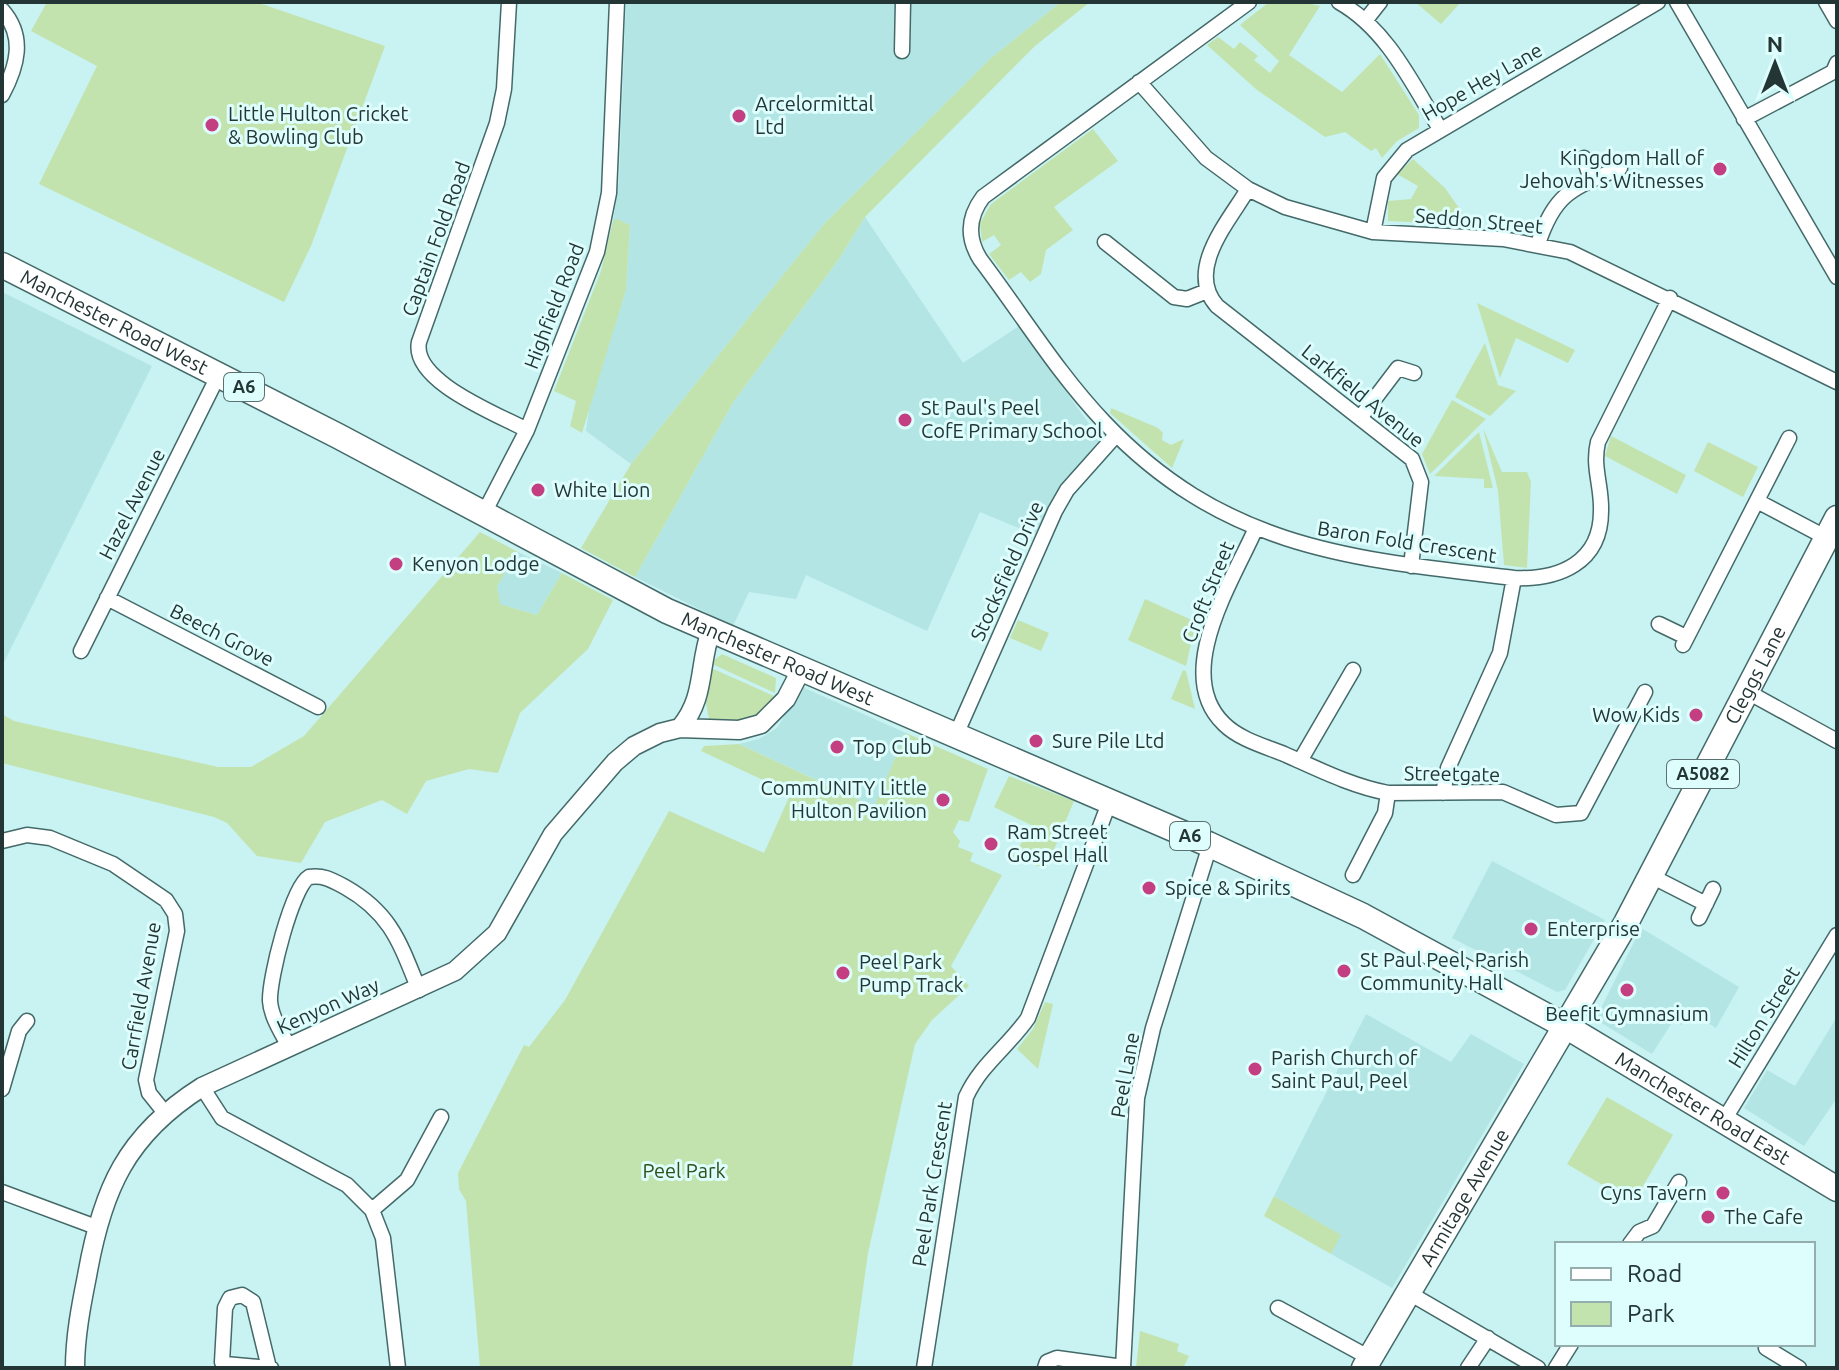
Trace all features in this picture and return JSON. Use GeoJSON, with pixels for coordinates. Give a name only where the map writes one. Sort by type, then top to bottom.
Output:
{"type":"FeatureCollection","features":[{"type":"Feature","properties":{"kind":"main road","name":"Manchester Road West"},"geometry":{"type":"LineString","coordinates":[[2,265],[219,374],[613,584],[801,670],[1210,845],[1377,923],[1567,1027]]}},
{"type":"Feature","properties":{"kind":"main road","name":"Cleggs Lane"},"geometry":{"type":"LineString","coordinates":[[1567,1027],[1651,876],[1746,691],[1831,540]]}},
{"type":"Feature","properties":{"kind":"main road","name":"Manchester Road East"},"geometry":{"type":"LineString","coordinates":[[1567,1027],[1837,1189]]}},
{"type":"Feature","properties":{"kind":"main road","name":"Armitage Avenue"},"geometry":{"type":"LineString","coordinates":[[1367,1363],[1567,1027]]}},
{"type":"Feature","properties":{"kind":"street","name":"Captain Fold Road"},"geometry":{"type":"LineString","coordinates":[[509,2],[504,89],[497,123],[419,342],[418,355],[429,375],[527,430]]}},
{"type":"Feature","properties":{"kind":"street","name":"Highfield Road"},"geometry":{"type":"LineString","coordinates":[[483,515],[527,430],[589,279],[605,224],[611,163],[617,2]]}},
{"type":"Feature","properties":{"kind":"street"},"geometry":{"type":"LineString","coordinates":[[902,51],[903,2]]}},
{"type":"Feature","properties":{"kind":"street","name":"Baron Fold Crescent"},"geometry":{"type":"LineString","coordinates":[[1249,2],[983,197],[974,213],[970,231],[980,259],[1091,407],[1116,435],[1204,502],[1255,530],[1341,555],[1514,578],[1538,579],[1562,573],[1590,548],[1602,512],[1595,467],[1598,442],[1670,298]]}},
{"type":"Feature","properties":{"kind":"street"},"geometry":{"type":"LineString","coordinates":[[1339,2],[1365,21],[1398,59],[1440,129]]}},
{"type":"Feature","properties":{"kind":"street"},"geometry":{"type":"LineString","coordinates":[[1365,21],[1380,2]]}},
{"type":"Feature","properties":{"kind":"street","name":"Hope Hey Lane"},"geometry":{"type":"LineString","coordinates":[[1373,232],[1379,195],[1390,167],[1407,150],[1658,2]]}},
{"type":"Feature","properties":{"kind":"street"},"geometry":{"type":"LineString","coordinates":[[1677,2],[1837,277]]}},
{"type":"Feature","properties":{"kind":"street"},"geometry":{"type":"LineString","coordinates":[[1826,2],[1837,21]]}},
{"type":"Feature","properties":{"kind":"street"},"geometry":{"type":"LineString","coordinates":[[2,10],[10,20],[18,50],[15,67],[2,95]]}},
{"type":"Feature","properties":{"kind":"street"},"geometry":{"type":"LineString","coordinates":[[1744,119],[1833,72],[1837,63]]}},
{"type":"Feature","properties":{"kind":"street","name":"Seddon Street"},"geometry":{"type":"LineString","coordinates":[[1139,82],[1206,158],[1248,189],[1310,217],[1373,232],[1481,237],[1538,244],[1589,259],[1837,382]]}},
{"type":"Feature","properties":{"kind":"street"},"geometry":{"type":"LineString","coordinates":[[1584,158],[1591,180]]}},
{"type":"Feature","properties":{"kind":"street"},"geometry":{"type":"LineString","coordinates":[[1538,244],[1557,200],[1572,188],[1620,168]]}},
{"type":"Feature","properties":{"kind":"street"},"geometry":{"type":"LineString","coordinates":[[1105,242],[1174,297],[1187,299],[1207,291],[1205,276],[1209,255],[1248,189]]}},
{"type":"Feature","properties":{"kind":"street","name":"Larkfield Avenue"},"geometry":{"type":"LineString","coordinates":[[1207,291],[1217,306],[1405,451],[1419,473],[1411,566]]}},
{"type":"Feature","properties":{"kind":"street"},"geometry":{"type":"LineString","coordinates":[[1360,418],[1398,368],[1414,373]]}},
{"type":"Feature","properties":{"kind":"street","name":"Hazel Avenue"},"geometry":{"type":"LineString","coordinates":[[81,651],[219,374]]}},
{"type":"Feature","properties":{"kind":"street","name":"Stocksfield Drive"},"geometry":{"type":"LineString","coordinates":[[955,737],[1055,511],[1074,481],[1116,435]]}},
{"type":"Feature","properties":{"kind":"street"},"geometry":{"type":"LineString","coordinates":[[1659,624],[1684,641],[1789,438]]}},
{"type":"Feature","properties":{"kind":"street"},"geometry":{"type":"LineString","coordinates":[[1757,501],[1831,540]]}},
{"type":"Feature","properties":{"kind":"street","name":"Croft Street"},"geometry":{"type":"LineString","coordinates":[[1255,530],[1206,643],[1202,659],[1205,688],[1215,712],[1233,731],[1300,761]]}},
{"type":"Feature","properties":{"kind":"street"},"geometry":{"type":"LineString","coordinates":[[1443,793],[1448,768],[1500,653],[1514,578]]}},
{"type":"Feature","properties":{"kind":"street","name":"Beech Grove"},"geometry":{"type":"LineString","coordinates":[[107,598],[318,707]]}},
{"type":"Feature","properties":{"kind":"street"},"geometry":{"type":"LineString","coordinates":[[680,728],[697,705],[704,651],[711,630]]}},
{"type":"Feature","properties":{"kind":"street","name":"Kenyon Way"},"geometry":{"type":"LineString","coordinates":[[75,1368],[96,1227],[121,1167],[143,1135],[165,1113],[202,1087],[419,990],[466,963],[497,933],[553,834],[615,762],[645,739],[680,728],[739,730],[761,724],[786,699],[801,670]]}},
{"type":"Feature","properties":{"kind":"street"},"geometry":{"type":"LineString","coordinates":[[1300,761],[1353,677]]}},
{"type":"Feature","properties":{"kind":"street"},"geometry":{"type":"LineString","coordinates":[[1746,691],[1837,741]]}},
{"type":"Feature","properties":{"kind":"street","name":"Streetgate"},"geometry":{"type":"LineString","coordinates":[[1300,761],[1350,784],[1388,793],[1503,792],[1556,815],[1581,813],[1632,703],[1645,692]]}},
{"type":"Feature","properties":{"kind":"street","name":"Streetgate"},"geometry":{"type":"LineString","coordinates":[[1353,875],[1367,863],[1385,813],[1388,793]]}},
{"type":"Feature","properties":{"kind":"street","name":"Peel Park Crescent"},"geometry":{"type":"LineString","coordinates":[[924,1368],[966,1097],[987,1061],[1011,1042],[1028,1018],[1109,803]]}},
{"type":"Feature","properties":{"kind":"street","name":"Carrfield Avenue"},"geometry":{"type":"LineString","coordinates":[[2,841],[27,835],[50,838],[166,900],[177,923],[146,1080],[149,1093],[165,1113]]}},
{"type":"Feature","properties":{"kind":"street","name":"Peel Lane"},"geometry":{"type":"LineString","coordinates":[[1123,1367],[1137,1098],[1153,1028],[1210,845]]}},
{"type":"Feature","properties":{"kind":"street"},"geometry":{"type":"LineString","coordinates":[[1651,876],[1706,904]]}},
{"type":"Feature","properties":{"kind":"street"},"geometry":{"type":"LineString","coordinates":[[289,1047],[271,1010],[270,994],[296,891],[309,877],[327,877],[376,907],[391,926],[419,990]]}},
{"type":"Feature","properties":{"kind":"street"},"geometry":{"type":"LineString","coordinates":[[1699,918],[1713,889]]}},
{"type":"Feature","properties":{"kind":"street","name":"Hilton Street"},"geometry":{"type":"LineString","coordinates":[[1724,1120],[1832,955],[1837,935]]}},
{"type":"Feature","properties":{"kind":"street"},"geometry":{"type":"LineString","coordinates":[[2,1089],[19,1031],[27,1021]]}},
{"type":"Feature","properties":{"kind":"street"},"geometry":{"type":"LineString","coordinates":[[202,1087],[222,1118],[347,1185],[372,1210],[384,1247],[398,1368]]}},
{"type":"Feature","properties":{"kind":"street"},"geometry":{"type":"LineString","coordinates":[[372,1210],[399,1190],[441,1117]]}},
{"type":"Feature","properties":{"kind":"street"},"geometry":{"type":"LineString","coordinates":[[429,1140],[445,1148]]}},
{"type":"Feature","properties":{"kind":"street"},"geometry":{"type":"LineString","coordinates":[[1632,1242],[1639,1232],[1653,1226],[1679,1182]]}},
{"type":"Feature","properties":{"kind":"street"},"geometry":{"type":"LineString","coordinates":[[2,1192],[96,1227]]}},
{"type":"Feature","properties":{"kind":"street"},"geometry":{"type":"LineString","coordinates":[[1409,1293],[1538,1368]]}},
{"type":"Feature","properties":{"kind":"street"},"geometry":{"type":"LineString","coordinates":[[242,1295],[253,1302],[270,1368],[222,1362],[225,1308],[230,1298],[242,1295]]}},
{"type":"Feature","properties":{"kind":"street"},"geometry":{"type":"LineString","coordinates":[[1278,1308],[1367,1363]]}},
{"type":"Feature","properties":{"kind":"street"},"geometry":{"type":"LineString","coordinates":[[1468,1368],[1488,1338]]}},
{"type":"Feature","properties":{"kind":"street"},"geometry":{"type":"LineString","coordinates":[[1556,1368],[1570,1346]]}},
{"type":"Feature","properties":{"kind":"street"},"geometry":{"type":"LineString","coordinates":[[1766,1348],[1796,1367]]}},
{"type":"Feature","properties":{"kind":"street"},"geometry":{"type":"LineString","coordinates":[[1045,1368],[1047,1362],[1057,1358],[1123,1367]]}},
{"type":"Feature","properties":{"kind":"shaded area"},"geometry":{"type":"Polygon","coordinates":[[[626,2],[1061,2],[991,58],[824,224],[631,464],[586,431],[591,396],[626,290],[630,225],[613,221],[619,180],[626,2]]]}},
{"type":"Feature","properties":{"kind":"shaded area","name":"St Paul's Peel CofE Primary School"},"geometry":{"type":"Polygon","coordinates":[[[865,217],[963,363],[1019,326],[1100,439],[1064,482],[1038,536],[980,512],[927,631],[806,575],[796,599],[749,592],[733,626],[635,577],[734,401],[839,259],[865,217]]]}},
{"type":"Feature","properties":{"kind":"shaded area"},"geometry":{"type":"Polygon","coordinates":[[[2,292],[152,366],[2,666],[2,292]]]}},
{"type":"Feature","properties":{"kind":"shaded area"},"geometry":{"type":"Polygon","coordinates":[[[518,552],[562,573],[537,615],[499,604],[497,586],[518,552]]]}},
{"type":"Feature","properties":{"kind":"shaded area"},"geometry":{"type":"Polygon","coordinates":[[[802,687],[906,733],[875,807],[739,744],[759,739],[777,728],[802,687]]]}},
{"type":"Feature","properties":{"kind":"shaded area"},"geometry":{"type":"Polygon","coordinates":[[[1492,861],[1605,920],[1565,990],[1557,992],[1452,938],[1492,861]]]}},
{"type":"Feature","properties":{"kind":"shaded area"},"geometry":{"type":"Polygon","coordinates":[[[1641,928],[1739,987],[1716,1028],[1689,1011],[1681,1025],[1673,1021],[1652,1054],[1600,1022],[1597,1016],[1641,928]]]}},
{"type":"Feature","properties":{"kind":"shaded area"},"geometry":{"type":"Polygon","coordinates":[[[1366,1014],[1451,1062],[1471,1034],[1524,1064],[1392,1288],[1331,1254],[1340,1235],[1274,1196],[1366,1014]]]}},
{"type":"Feature","properties":{"kind":"shaded area"},"geometry":{"type":"Polygon","coordinates":[[[1835,1020],[1837,1098],[1804,1146],[1744,1108],[1767,1070],[1795,1086],[1835,1020]]]}},
{"type":"Feature","properties":{"kind":"green space","name":"Little Hulton Cricket & Bowling Club"},"geometry":{"type":"Polygon","coordinates":[[[47,2],[256,2],[385,46],[311,246],[284,302],[39,184],[97,66],[31,31],[47,2]]]}},
{"type":"Feature","properties":{"kind":"green space"},"geometry":{"type":"Polygon","coordinates":[[[1061,2],[1090,2],[1035,46],[865,217],[839,259],[734,401],[635,577],[581,548],[631,464],[824,224],[991,58],[1061,2]]]}},
{"type":"Feature","properties":{"kind":"green space"},"geometry":{"type":"Polygon","coordinates":[[[1269,2],[1303,2],[1320,6],[1289,55],[1342,92],[1380,54],[1419,115],[1419,128],[1397,141],[1382,158],[1376,148],[1371,151],[1345,132],[1325,137],[1257,90],[1207,45],[1218,37],[1234,49],[1240,42],[1258,56],[1254,60],[1270,73],[1279,61],[1240,25],[1269,2]]]}},
{"type":"Feature","properties":{"kind":"green space"},"geometry":{"type":"Polygon","coordinates":[[[1415,2],[1461,2],[1441,24],[1415,2]]]}},
{"type":"Feature","properties":{"kind":"green space"},"geometry":{"type":"Polygon","coordinates":[[[1093,129],[1118,161],[1054,207],[1073,230],[1046,250],[1041,274],[1030,282],[1021,272],[1009,280],[989,254],[1001,245],[994,235],[982,242],[980,223],[991,204],[1093,129]]]}},
{"type":"Feature","properties":{"kind":"green space"},"geometry":{"type":"Polygon","coordinates":[[[1413,159],[1445,188],[1471,225],[1388,221],[1388,201],[1411,199],[1418,186],[1397,174],[1413,159]]]}},
{"type":"Feature","properties":{"kind":"green space"},"geometry":{"type":"Polygon","coordinates":[[[617,219],[630,225],[626,290],[582,433],[570,426],[576,401],[554,391],[601,271],[613,221],[617,219]]]}},
{"type":"Feature","properties":{"kind":"green space"},"geometry":{"type":"Polygon","coordinates":[[[1477,303],[1575,350],[1568,363],[1516,338],[1500,378],[1477,303]]]}},
{"type":"Feature","properties":{"kind":"green space"},"geometry":{"type":"Polygon","coordinates":[[[1485,343],[1498,385],[1516,391],[1490,416],[1455,397],[1485,343]]]}},
{"type":"Feature","properties":{"kind":"green space"},"geometry":{"type":"Polygon","coordinates":[[[1452,400],[1486,419],[1430,474],[1422,454],[1452,400]]]}},
{"type":"Feature","properties":{"kind":"green space"},"geometry":{"type":"Polygon","coordinates":[[[1111,408],[1158,428],[1163,433],[1162,440],[1171,445],[1184,439],[1172,468],[1110,413],[1111,408]]]}},
{"type":"Feature","properties":{"kind":"green space"},"geometry":{"type":"Polygon","coordinates":[[[1483,428],[1502,472],[1527,472],[1531,482],[1527,568],[1504,565],[1498,491],[1483,428]]]}},
{"type":"Feature","properties":{"kind":"green space"},"geometry":{"type":"Polygon","coordinates":[[[1479,432],[1493,488],[1484,488],[1484,479],[1434,476],[1479,432]]]}},
{"type":"Feature","properties":{"kind":"green space"},"geometry":{"type":"Polygon","coordinates":[[[1611,436],[1686,475],[1677,494],[1605,456],[1611,436]]]}},
{"type":"Feature","properties":{"kind":"green space"},"geometry":{"type":"Polygon","coordinates":[[[1708,442],[1758,467],[1743,497],[1694,471],[1708,442]]]}},
{"type":"Feature","properties":{"kind":"green space"},"geometry":{"type":"Polygon","coordinates":[[[480,532],[518,552],[497,586],[500,604],[537,615],[562,573],[613,600],[588,649],[520,713],[498,773],[469,769],[426,781],[407,814],[382,800],[325,822],[301,863],[257,856],[227,823],[214,817],[2,763],[2,714],[14,721],[218,767],[251,767],[304,736],[480,532]]]}},
{"type":"Feature","properties":{"kind":"green space"},"geometry":{"type":"Polygon","coordinates":[[[1145,599],[1196,622],[1186,666],[1128,640],[1145,599]]]}},
{"type":"Feature","properties":{"kind":"green space"},"geometry":{"type":"Polygon","coordinates":[[[1018,620],[1049,633],[1041,651],[1010,638],[1018,620]]]}},
{"type":"Feature","properties":{"kind":"green space"},"geometry":{"type":"Polygon","coordinates":[[[722,654],[776,678],[775,693],[710,663],[722,654]]]}},
{"type":"Feature","properties":{"kind":"green space"},"geometry":{"type":"Polygon","coordinates":[[[709,667],[774,696],[761,711],[746,720],[729,722],[709,719],[706,704],[709,667]]]}},
{"type":"Feature","properties":{"kind":"green space"},"geometry":{"type":"Polygon","coordinates":[[[1183,670],[1186,671],[1195,709],[1171,699],[1183,670]]]}},
{"type":"Feature","properties":{"kind":"green space","name":"Peel Park"},"geometry":{"type":"Polygon","coordinates":[[[906,733],[988,769],[969,822],[959,820],[953,832],[960,841],[958,847],[973,853],[970,861],[1002,875],[951,966],[969,986],[932,1020],[915,1044],[868,1253],[852,1368],[480,1368],[466,1201],[459,1189],[458,1173],[524,1045],[529,1047],[565,1000],[669,811],[764,853],[791,793],[701,751],[704,746],[739,744],[874,807],[906,733]]]}},
{"type":"Feature","properties":{"kind":"green space"},"geometry":{"type":"Polygon","coordinates":[[[1009,776],[1074,801],[1046,869],[1012,857],[1033,826],[994,807],[1009,776]]]}},
{"type":"Feature","properties":{"kind":"green space"},"geometry":{"type":"Polygon","coordinates":[[[1045,1002],[1053,1004],[1038,1069],[1017,1049],[1033,1029],[1045,1002]]]}},
{"type":"Feature","properties":{"kind":"green space"},"geometry":{"type":"Polygon","coordinates":[[[1607,1097],[1673,1135],[1633,1203],[1567,1164],[1607,1097]]]}},
{"type":"Feature","properties":{"kind":"green space"},"geometry":{"type":"Polygon","coordinates":[[[1274,1196],[1341,1235],[1331,1254],[1264,1216],[1274,1196]]]}},
{"type":"Feature","properties":{"kind":"green space"},"geometry":{"type":"Polygon","coordinates":[[[1140,1331],[1179,1344],[1177,1351],[1189,1356],[1183,1368],[1136,1368],[1140,1331]]]}},
{"type":"Feature","properties":{"kind":"place","name":"Arcelormittal Ltd"},"geometry":{"type":"Point","coordinates":[739,116]}},
{"type":"Feature","properties":{"kind":"place","name":"Little Hulton Cricket & Bowling Club"},"geometry":{"type":"Point","coordinates":[212,125]}},
{"type":"Feature","properties":{"kind":"place","name":"Kingdom Hall of Jehovah's Witnesses"},"geometry":{"type":"Point","coordinates":[1720,169]}},
{"type":"Feature","properties":{"kind":"place","name":"St Paul's Peel CofE Primary School"},"geometry":{"type":"Point","coordinates":[905,420]}},
{"type":"Feature","properties":{"kind":"place","name":"White Lion"},"geometry":{"type":"Point","coordinates":[538,490]}},
{"type":"Feature","properties":{"kind":"place","name":"Kenyon Lodge"},"geometry":{"type":"Point","coordinates":[396,564]}},
{"type":"Feature","properties":{"kind":"place","name":"Wow Kids"},"geometry":{"type":"Point","coordinates":[1696,715]}},
{"type":"Feature","properties":{"kind":"place","name":"Sure Pile Ltd"},"geometry":{"type":"Point","coordinates":[1036,741]}},
{"type":"Feature","properties":{"kind":"place","name":"Top Club"},"geometry":{"type":"Point","coordinates":[837,747]}},
{"type":"Feature","properties":{"kind":"place","name":"CommUNITY Little Hulton Pavilion"},"geometry":{"type":"Point","coordinates":[943,800]}},
{"type":"Feature","properties":{"kind":"place","name":"Ram Street Gospel Hall"},"geometry":{"type":"Point","coordinates":[991,844]}},
{"type":"Feature","properties":{"kind":"place","name":"Spice & Spirits"},"geometry":{"type":"Point","coordinates":[1149,888]}},
{"type":"Feature","properties":{"kind":"place","name":"Enterprise"},"geometry":{"type":"Point","coordinates":[1531,929]}},
{"type":"Feature","properties":{"kind":"place","name":"St Paul Peel, Parish Community Hall"},"geometry":{"type":"Point","coordinates":[1344,971]}},
{"type":"Feature","properties":{"kind":"place","name":"Peel Park Pump Track"},"geometry":{"type":"Point","coordinates":[843,973]}},
{"type":"Feature","properties":{"kind":"place","name":"Beefit Gymnasium"},"geometry":{"type":"Point","coordinates":[1627,990]}},
{"type":"Feature","properties":{"kind":"place","name":"Parish Church of Saint Paul, Peel"},"geometry":{"type":"Point","coordinates":[1255,1069]}},
{"type":"Feature","properties":{"kind":"place","name":"Cyns Tavern"},"geometry":{"type":"Point","coordinates":[1723,1193]}},
{"type":"Feature","properties":{"kind":"place","name":"The Cafe"},"geometry":{"type":"Point","coordinates":[1708,1217]}}]}
